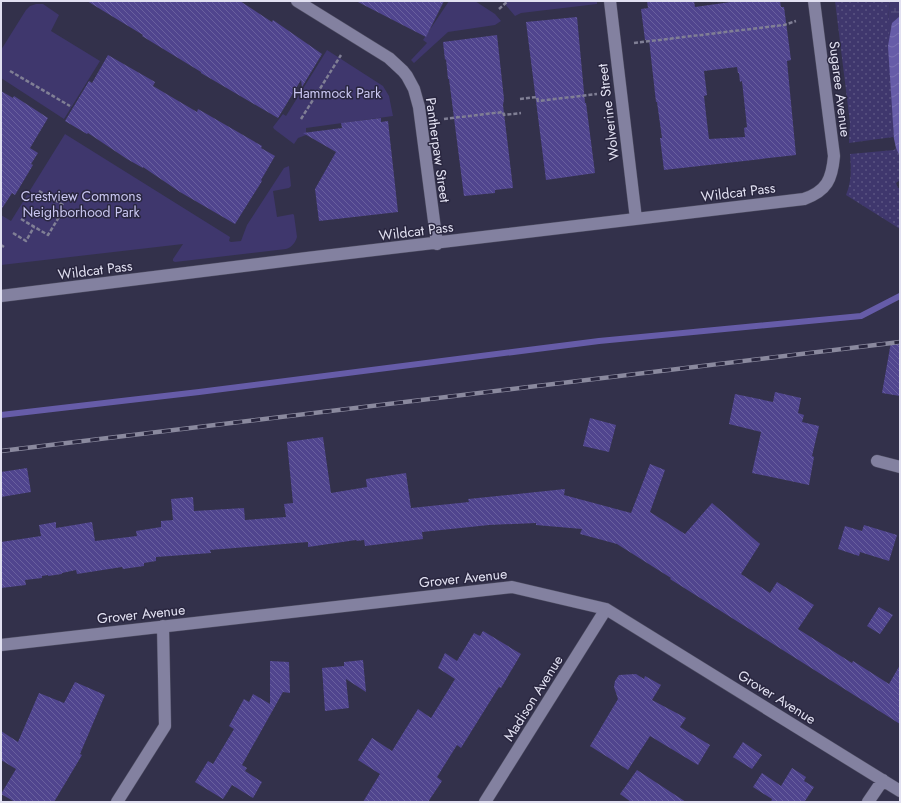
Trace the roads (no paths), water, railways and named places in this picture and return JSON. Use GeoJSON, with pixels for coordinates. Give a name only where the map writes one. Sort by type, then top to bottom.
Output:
{"type":"FeatureCollection","features":[{"type":"Feature","properties":{"kind":"street","name":"Pantherpaw Street"},"geometry":{"type":"LineString","coordinates":[[297,1],[389,58],[407,76],[414,90],[419,107],[437,244]]}},
{"type":"Feature","properties":{"kind":"street","name":"Wolverine Street"},"geometry":{"type":"LineString","coordinates":[[610,1],[636,219]]}},
{"type":"Feature","properties":{"kind":"street","name":"Sugaree Avenue"},"geometry":{"type":"LineString","coordinates":[[814,1],[834,156],[833,168],[828,181]]}},
{"type":"Feature","properties":{"kind":"street","name":"Wildcat Pass"},"geometry":{"type":"LineString","coordinates":[[1,296],[804,199],[815,195],[823,189],[828,181]]}},
{"type":"Feature","properties":{"kind":"street"},"geometry":{"type":"LineString","coordinates":[[877,461],[900,467]]}},
{"type":"Feature","properties":{"kind":"street","name":"Grover Avenue"},"geometry":{"type":"LineString","coordinates":[[1,645],[512,587],[606,610],[900,791]]}},
{"type":"Feature","properties":{"kind":"street","name":"Madison Avenue"},"geometry":{"type":"LineString","coordinates":[[485,802],[606,610]]}},
{"type":"Feature","properties":{"kind":"street"},"geometry":{"type":"LineString","coordinates":[[117,802],[165,726],[163,626]]}},
{"type":"Feature","properties":{"kind":"street"},"geometry":{"type":"LineString","coordinates":[[868,802],[883,780]]}},
{"type":"Feature","properties":{"kind":"water"},"geometry":{"type":"Polygon","coordinates":[[[900,16],[900,157],[894,139],[888,46],[892,23],[900,16]]]}},
{"type":"Feature","properties":{"kind":"waterway"},"geometry":{"type":"LineString","coordinates":[[1,415],[199,392],[599,341],[861,316],[900,296]]}},
{"type":"Feature","properties":{"kind":"railway"},"geometry":{"type":"LineString","coordinates":[[1,451],[900,342]]}},
{"type":"Feature","properties":{"kind":"park label","name":"Hammock Park"},"geometry":{"type":"Point","coordinates":[337,93]}},
{"type":"Feature","properties":{"kind":"park label","name":"Crestview Commons Neighborhood Park"},"geometry":{"type":"Point","coordinates":[81,204]}}]}
